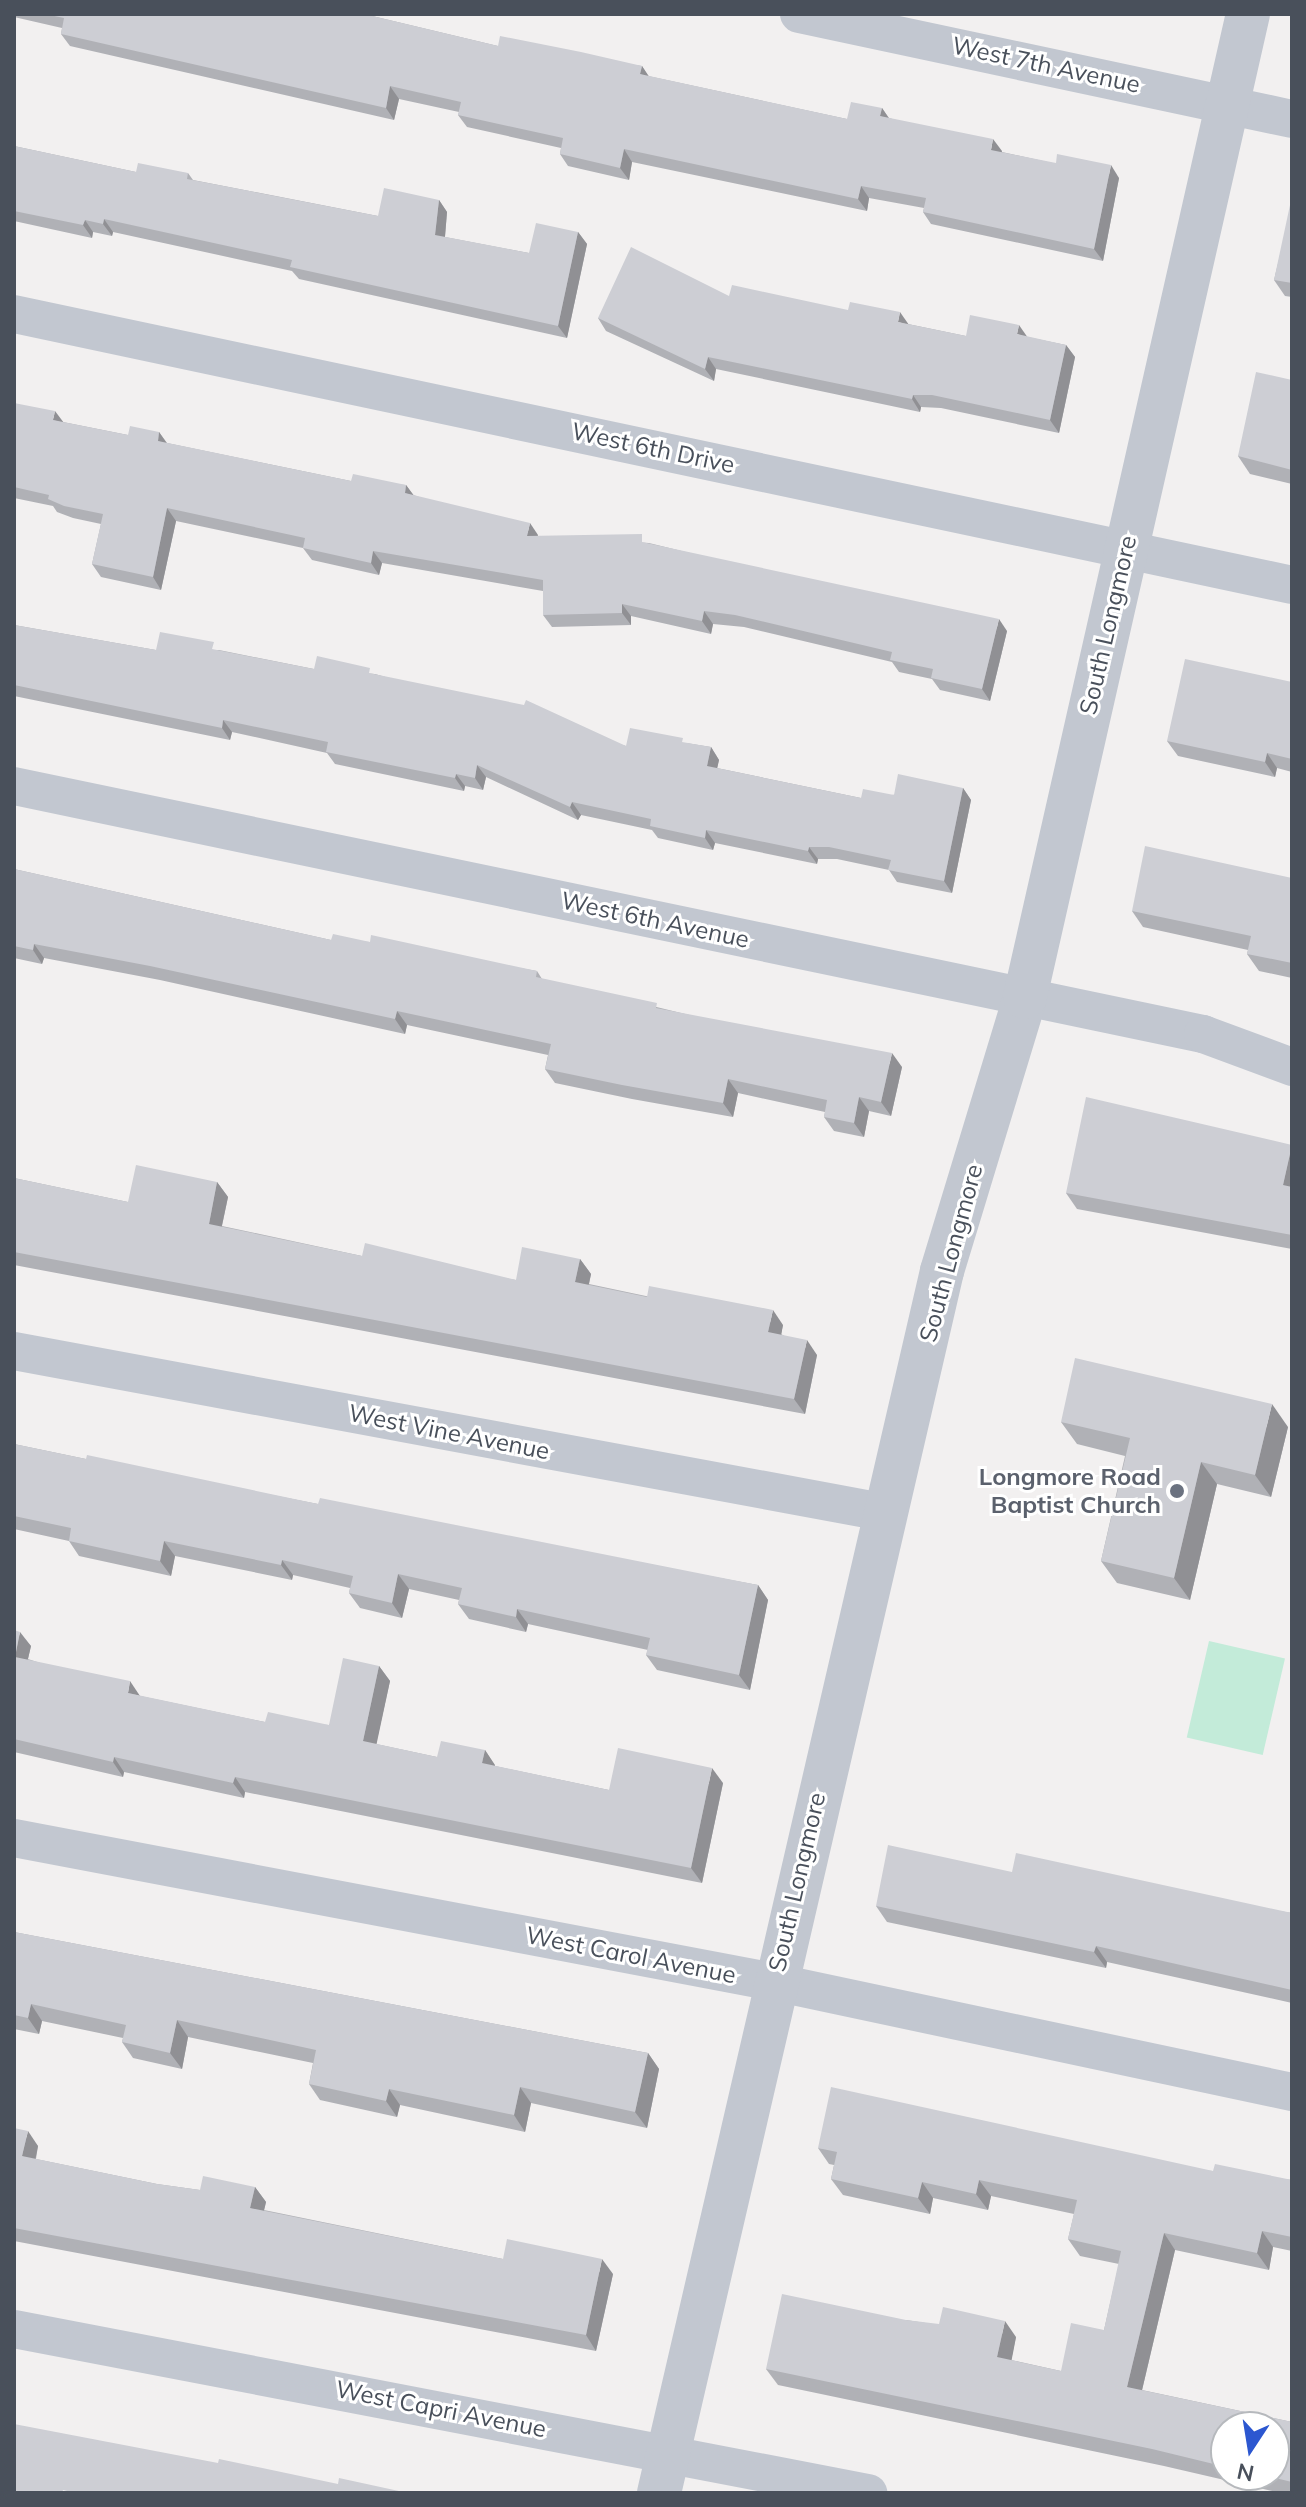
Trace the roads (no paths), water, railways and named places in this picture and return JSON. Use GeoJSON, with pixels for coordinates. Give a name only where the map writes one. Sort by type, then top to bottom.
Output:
{"type":"FeatureCollection","features":[{"type":"Feature","properties":{"kind":"street","name":"West 7th Avenue"},"geometry":{"type":"LineString","coordinates":[[799,14],[1292,119]]}},
{"type":"Feature","properties":{"kind":"street","name":"South Longmore"},"geometry":{"type":"LineString","coordinates":[[659,2493],[883,1512],[942,1271],[1025,997],[1248,14]]}},
{"type":"Feature","properties":{"kind":"street","name":"West 6th Drive"},"geometry":{"type":"LineString","coordinates":[[14,314],[1125,546],[1292,585]]}},
{"type":"Feature","properties":{"kind":"street","name":"West 6th Avenue"},"geometry":{"type":"LineString","coordinates":[[14,786],[1203,1034],[1292,1067]]}},
{"type":"Feature","properties":{"kind":"street","name":"West Vine Avenue"},"geometry":{"type":"LineString","coordinates":[[14,1351],[883,1512]]}},
{"type":"Feature","properties":{"kind":"street","name":"West Carol Avenue"},"geometry":{"type":"LineString","coordinates":[[14,1838],[774,1982],[1292,2092]]}},
{"type":"Feature","properties":{"kind":"street","name":"West Capri Avenue"},"geometry":{"type":"LineString","coordinates":[[14,2329],[669,2451],[868,2493]]}},
{"type":"Feature","properties":{"kind":"place","name":"Longmore Road Baptist Church"},"geometry":{"type":"Point","coordinates":[1177,1491]}}]}
